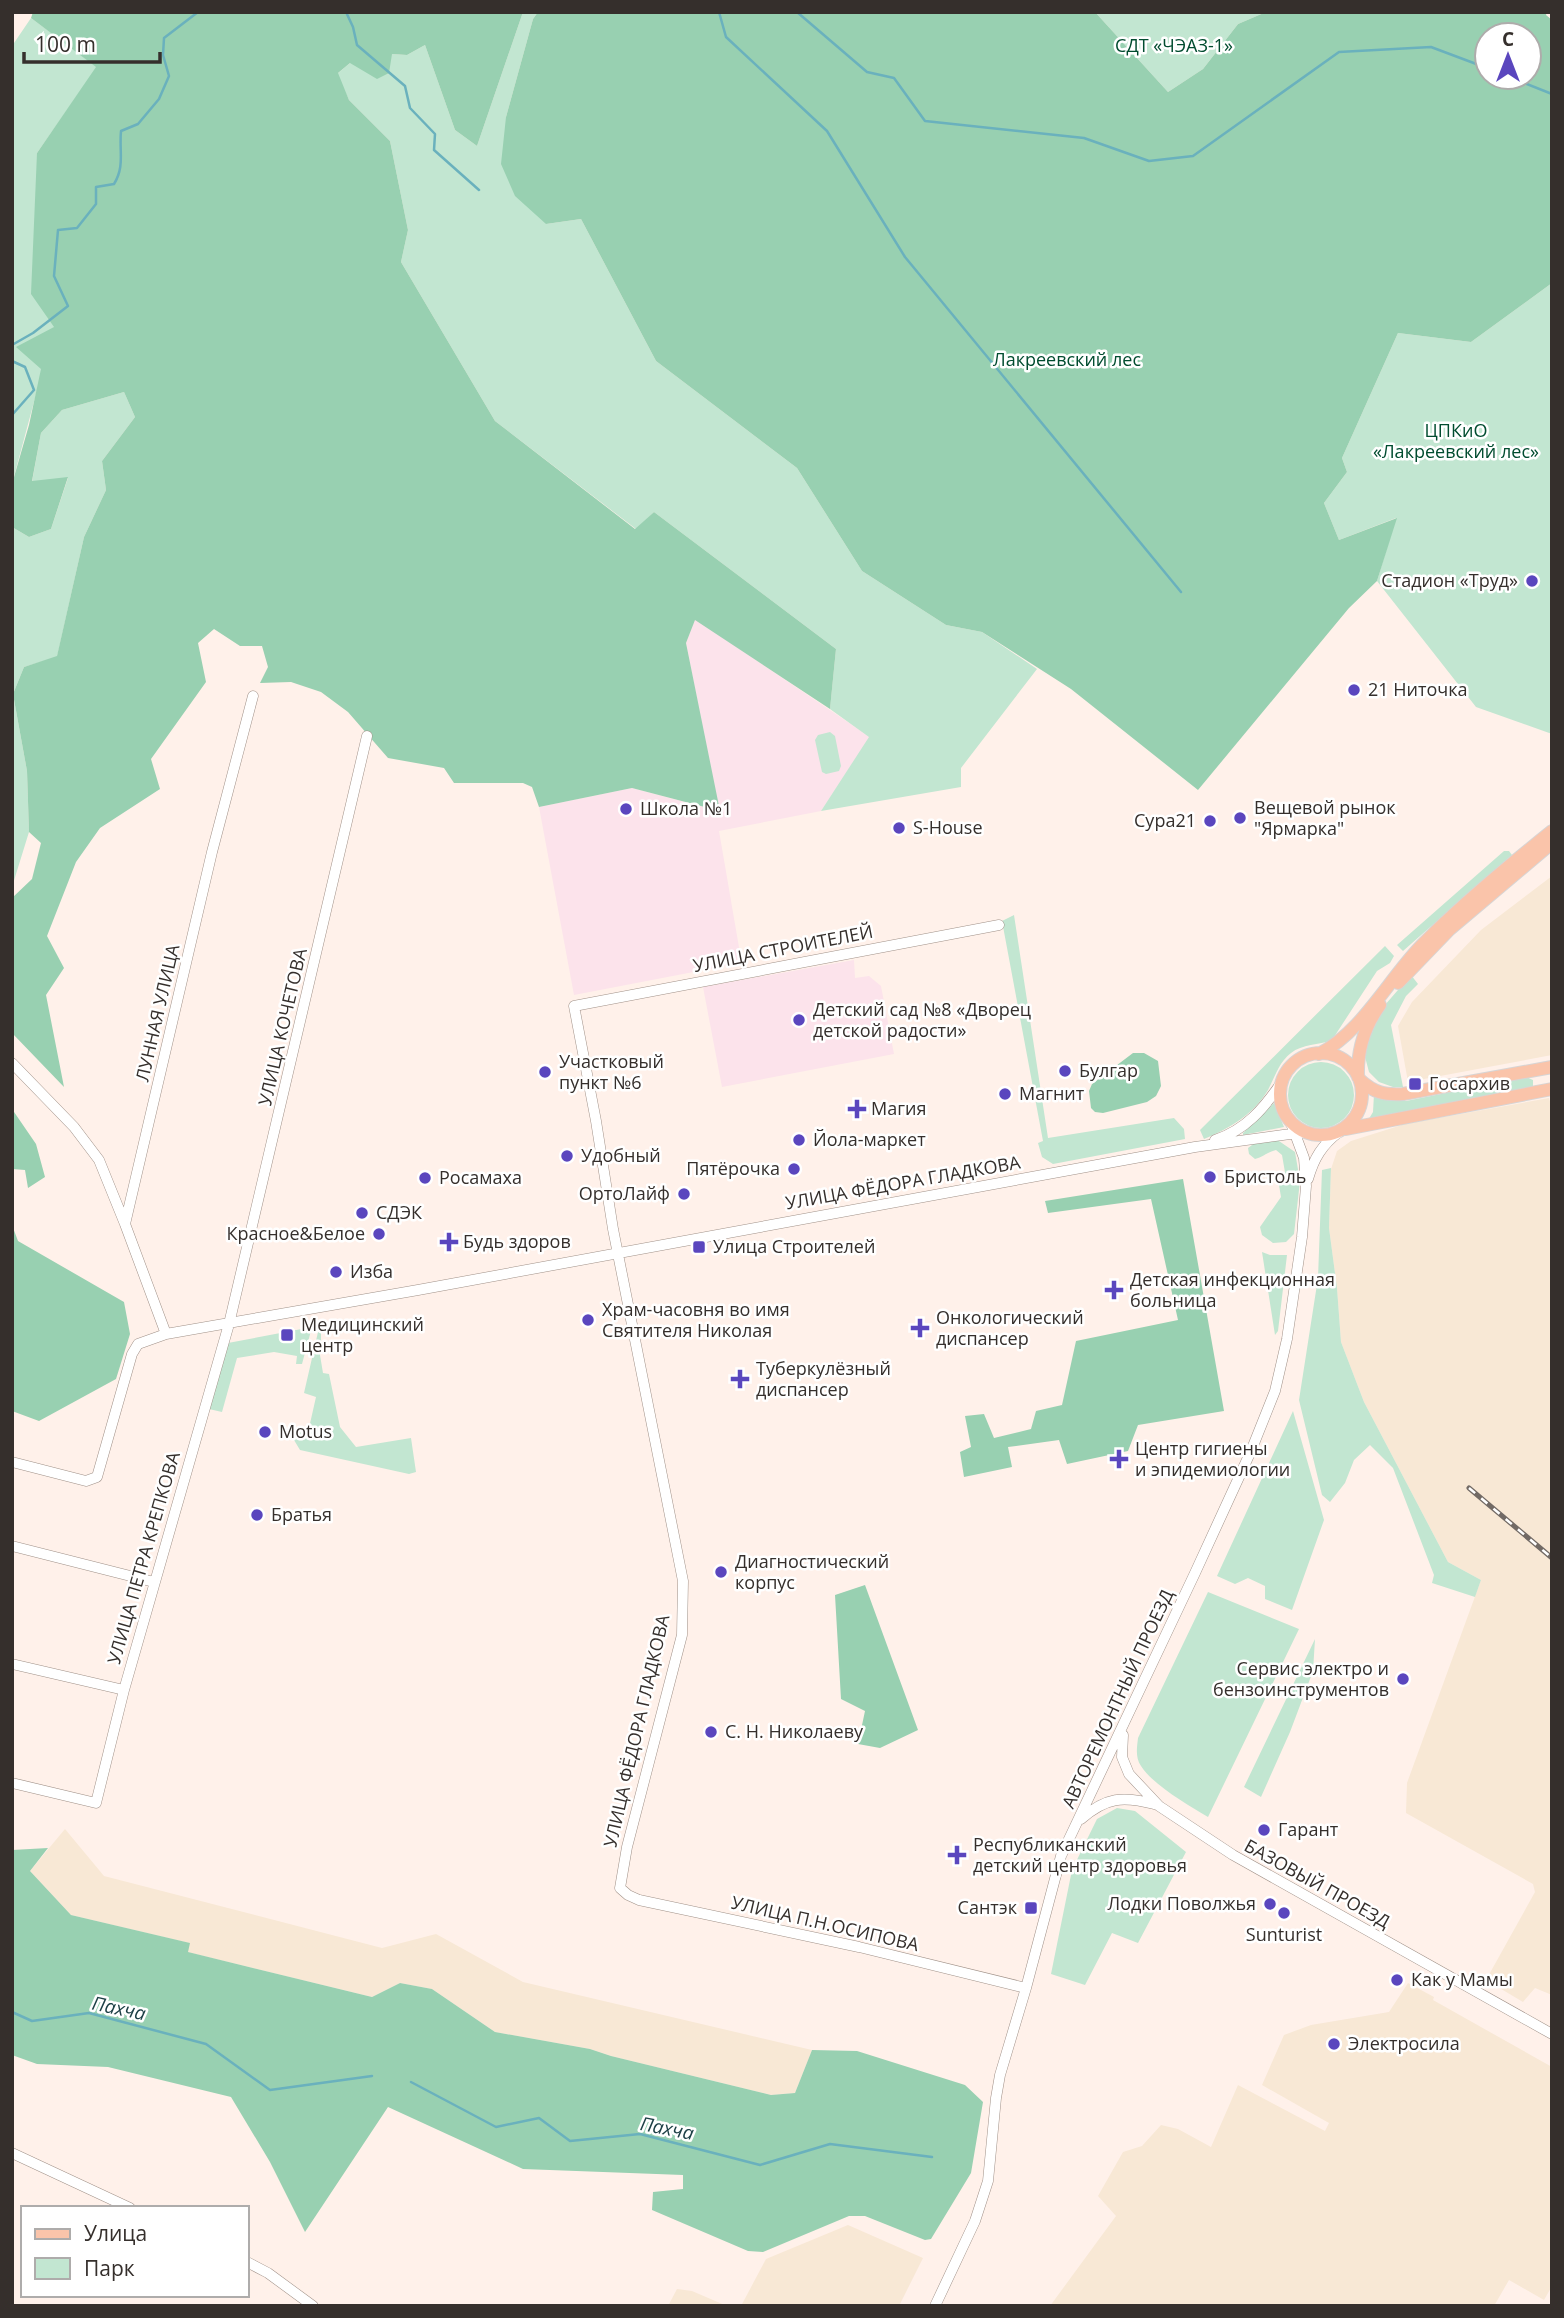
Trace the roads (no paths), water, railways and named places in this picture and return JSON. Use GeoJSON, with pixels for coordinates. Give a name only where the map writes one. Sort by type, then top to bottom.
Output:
{"type":"FeatureCollection","features":[{"type":"Feature","properties":{"kind":"main road"},"geometry":{"type":"LineString","coordinates":[[1358,1078],[1377,1092],[1387,1095],[1546,1068],[1548,1090],[1322,1135],[1297,1129],[1286,1117],[1280,1099],[1282,1082],[1295,1063],[1340,1042],[1404,964],[1446,922],[1487,884],[1552,831]]}},
{"type":"Feature","properties":{"kind":"main road"},"geometry":{"type":"LineString","coordinates":[[1358,1078],[1358,1054],[1366,1029],[1395,987],[1450,930],[1552,843]]}},
{"type":"Feature","properties":{"kind":"main road"},"geometry":{"type":"LineString","coordinates":[[1319,1054],[1329,1054],[1347,1062],[1358,1078],[1362,1090],[1361,1105],[1354,1119],[1341,1131]]}},
{"type":"Feature","properties":{"kind":"street","name":"ЛУННАЯ УЛИЦА"},"geometry":{"type":"LineString","coordinates":[[125,1224],[212,852],[253,696]]}},
{"type":"Feature","properties":{"kind":"street","name":"УЛИЦА КОЧЕТОВА"},"geometry":{"type":"LineString","coordinates":[[229,1324],[367,736]]}},
{"type":"Feature","properties":{"kind":"street","name":"УЛИЦА СТРОИТЕЛЕЙ"},"geometry":{"type":"LineString","coordinates":[[574,1006],[999,925]]}},
{"type":"Feature","properties":{"kind":"street","name":"УЛИЦА ФЁДОРА ГЛАДКОВА"},"geometry":{"type":"LineString","coordinates":[[574,1006],[618,1253],[683,1581],[682,1635],[627,1847],[620,1888]]}},
{"type":"Feature","properties":{"kind":"street"},"geometry":{"type":"LineString","coordinates":[[12,1063],[74,1127],[99,1160],[166,1334]]}},
{"type":"Feature","properties":{"kind":"street","name":"УЛИЦА ФЁДОРА ГЛАДКОВА"},"geometry":{"type":"LineString","coordinates":[[1195,1147],[1238,1130],[1254,1118],[1282,1082]]}},
{"type":"Feature","properties":{"kind":"street","name":"УЛИЦА ФЁДОРА ГЛАДКОВА"},"geometry":{"type":"LineString","coordinates":[[12,1462],[86,1481],[97,1477],[132,1354],[138,1344],[166,1334],[1297,1129]]}},
{"type":"Feature","properties":{"kind":"street","name":"АВТОРЕМОНТНЫЙ ПРОЕЗД"},"geometry":{"type":"LineString","coordinates":[[935,2306],[975,2221],[988,2180],[1000,2075],[1060,1856],[1233,1490],[1275,1391],[1287,1339],[1302,1237],[1306,1186],[1304,1158],[1297,1129]]}},
{"type":"Feature","properties":{"kind":"street","name":"АВТОРЕМОНТНЫЙ ПРОЕЗД"},"geometry":{"type":"LineString","coordinates":[[1306,1186],[1313,1160],[1320,1149],[1341,1131]]}},
{"type":"Feature","properties":{"kind":"street","name":"УЛИЦА ПЕТРА КРЕПКОВА"},"geometry":{"type":"LineString","coordinates":[[12,1783],[96,1803],[124,1689],[229,1324]]}},
{"type":"Feature","properties":{"kind":"street"},"geometry":{"type":"LineString","coordinates":[[12,1546],[154,1583]]}},
{"type":"Feature","properties":{"kind":"street"},"geometry":{"type":"LineString","coordinates":[[12,1664],[124,1689]]}},
{"type":"Feature","properties":{"kind":"street","name":"БАЗОВЫЙ ПРОЕЗД"},"geometry":{"type":"LineString","coordinates":[[1127,1717],[1121,1748],[1125,1766],[1135,1783],[1159,1806],[1233,1855],[1552,2034]]}},
{"type":"Feature","properties":{"kind":"street"},"geometry":{"type":"LineString","coordinates":[[1078,1821],[1093,1808],[1113,1800],[1136,1800],[1159,1806]]}},
{"type":"Feature","properties":{"kind":"street","name":"УЛИЦА П.Н.ОСИПОВА"},"geometry":{"type":"LineString","coordinates":[[620,1888],[639,1900],[859,1947],[1026,1988]]}},
{"type":"Feature","properties":{"kind":"street"},"geometry":{"type":"LineString","coordinates":[[12,2153],[127,2206]]}},
{"type":"Feature","properties":{"kind":"street"},"geometry":{"type":"LineString","coordinates":[[248,2263],[268,2273],[313,2306]]}},
{"type":"Feature","properties":{"kind":"waterway"},"geometry":{"type":"LineString","coordinates":[[12,345],[33,333],[68,306],[54,276],[58,230],[77,228],[96,204],[96,187],[114,184],[121,165],[121,131],[138,124],[159,99],[169,76],[163,55],[164,38],[198,12]]}},
{"type":"Feature","properties":{"kind":"waterway"},"geometry":{"type":"LineString","coordinates":[[346,12],[357,45],[405,86],[410,108],[435,134],[434,150],[479,190]]}},
{"type":"Feature","properties":{"kind":"waterway"},"geometry":{"type":"LineString","coordinates":[[719,12],[726,37],[827,131],[905,257],[1181,592]]}},
{"type":"Feature","properties":{"kind":"waterway"},"geometry":{"type":"LineString","coordinates":[[797,12],[867,72],[894,78],[925,121],[1084,138],[1149,161],[1193,156],[1339,52],[1431,47],[1473,63]]}},
{"type":"Feature","properties":{"kind":"waterway"},"geometry":{"type":"LineString","coordinates":[[1543,90],[1552,94]]}},
{"type":"Feature","properties":{"kind":"waterway"},"geometry":{"type":"LineString","coordinates":[[12,361],[25,367],[34,390],[12,415]]}},
{"type":"Feature","properties":{"kind":"waterway","name":"Пахча"},"geometry":{"type":"LineString","coordinates":[[12,2012],[32,2021],[89,2013],[206,2044],[270,2090],[372,2076]]}},
{"type":"Feature","properties":{"kind":"waterway","name":"Пахча"},"geometry":{"type":"LineString","coordinates":[[411,2082],[496,2127],[539,2118],[570,2141],[640,2134],[760,2165],[830,2144],[932,2157]]}},
{"type":"Feature","properties":{"kind":"railway"},"geometry":{"type":"LineString","coordinates":[[1469,1488],[1552,1558]]}},
{"type":"Feature","properties":{"kind":"place","name":"Стадион «Труд»"},"geometry":{"type":"Point","coordinates":[1532,581]}},
{"type":"Feature","properties":{"kind":"place","name":"21 Ниточка"},"geometry":{"type":"Point","coordinates":[1354,690]}},
{"type":"Feature","properties":{"kind":"place","name":"Школа №1"},"geometry":{"type":"Point","coordinates":[626,809]}},
{"type":"Feature","properties":{"kind":"place","name":"Вещевой рынок \"Ярмарка\""},"geometry":{"type":"Point","coordinates":[1240,818]}},
{"type":"Feature","properties":{"kind":"place","name":"Сура21"},"geometry":{"type":"Point","coordinates":[1210,821]}},
{"type":"Feature","properties":{"kind":"place","name":"S-House"},"geometry":{"type":"Point","coordinates":[899,828]}},
{"type":"Feature","properties":{"kind":"place","name":"Детский сад №8 «Дворец детской радости»"},"geometry":{"type":"Point","coordinates":[799,1020]}},
{"type":"Feature","properties":{"kind":"place","name":"Булгар"},"geometry":{"type":"Point","coordinates":[1065,1071]}},
{"type":"Feature","properties":{"kind":"place","name":"Участковый пункт №6"},"geometry":{"type":"Point","coordinates":[545,1072]}},
{"type":"Feature","properties":{"kind":"place","name":"Госархив"},"geometry":{"type":"Point","coordinates":[1415,1084]}},
{"type":"Feature","properties":{"kind":"place","name":"Магнит"},"geometry":{"type":"Point","coordinates":[1005,1094]}},
{"type":"Feature","properties":{"kind":"place","name":"Магия"},"geometry":{"type":"Point","coordinates":[857,1109]}},
{"type":"Feature","properties":{"kind":"place","name":"Йола-маркет"},"geometry":{"type":"Point","coordinates":[799,1140]}},
{"type":"Feature","properties":{"kind":"place","name":"Удобный"},"geometry":{"type":"Point","coordinates":[567,1156]}},
{"type":"Feature","properties":{"kind":"place","name":"Пятёрочка"},"geometry":{"type":"Point","coordinates":[794,1169]}},
{"type":"Feature","properties":{"kind":"place","name":"Бристоль"},"geometry":{"type":"Point","coordinates":[1210,1177]}},
{"type":"Feature","properties":{"kind":"place","name":"Росамаха"},"geometry":{"type":"Point","coordinates":[425,1178]}},
{"type":"Feature","properties":{"kind":"place","name":"ОртоЛайф"},"geometry":{"type":"Point","coordinates":[684,1194]}},
{"type":"Feature","properties":{"kind":"place","name":"СДЭК"},"geometry":{"type":"Point","coordinates":[362,1213]}},
{"type":"Feature","properties":{"kind":"place","name":"Красное&Белое"},"geometry":{"type":"Point","coordinates":[379,1234]}},
{"type":"Feature","properties":{"kind":"place","name":"Будь здоров"},"geometry":{"type":"Point","coordinates":[449,1242]}},
{"type":"Feature","properties":{"kind":"place","name":"Улица Строителей"},"geometry":{"type":"Point","coordinates":[699,1247]}},
{"type":"Feature","properties":{"kind":"place","name":"Изба"},"geometry":{"type":"Point","coordinates":[336,1272]}},
{"type":"Feature","properties":{"kind":"place","name":"Детская инфекционная больница"},"geometry":{"type":"Point","coordinates":[1114,1290]}},
{"type":"Feature","properties":{"kind":"place","name":"Храм-часовня во имя Святителя Николая"},"geometry":{"type":"Point","coordinates":[588,1320]}},
{"type":"Feature","properties":{"kind":"place","name":"Онкологический диспансер"},"geometry":{"type":"Point","coordinates":[920,1328]}},
{"type":"Feature","properties":{"kind":"place","name":"Медицинский центр"},"geometry":{"type":"Point","coordinates":[287,1335]}},
{"type":"Feature","properties":{"kind":"place","name":"Туберкулёзный диспансер"},"geometry":{"type":"Point","coordinates":[740,1379]}},
{"type":"Feature","properties":{"kind":"place","name":"Motus"},"geometry":{"type":"Point","coordinates":[265,1432]}},
{"type":"Feature","properties":{"kind":"place","name":"Центр гигиены и эпидемиологии"},"geometry":{"type":"Point","coordinates":[1119,1459]}},
{"type":"Feature","properties":{"kind":"place","name":"Братья"},"geometry":{"type":"Point","coordinates":[257,1515]}},
{"type":"Feature","properties":{"kind":"place","name":"Диагностический корпус"},"geometry":{"type":"Point","coordinates":[721,1572]}},
{"type":"Feature","properties":{"kind":"place","name":"Сервис электро и бензоинструментов"},"geometry":{"type":"Point","coordinates":[1403,1679]}},
{"type":"Feature","properties":{"kind":"place","name":"С. Н. Николаеву"},"geometry":{"type":"Point","coordinates":[711,1732]}},
{"type":"Feature","properties":{"kind":"place","name":"Гарант"},"geometry":{"type":"Point","coordinates":[1264,1830]}},
{"type":"Feature","properties":{"kind":"place","name":"Республиканский детский центр здоровья"},"geometry":{"type":"Point","coordinates":[957,1855]}},
{"type":"Feature","properties":{"kind":"place","name":"Лодки Поволжья"},"geometry":{"type":"Point","coordinates":[1270,1904]}},
{"type":"Feature","properties":{"kind":"place","name":"Сантэк"},"geometry":{"type":"Point","coordinates":[1031,1908]}},
{"type":"Feature","properties":{"kind":"place","name":"Sunturist"},"geometry":{"type":"Point","coordinates":[1284,1913]}},
{"type":"Feature","properties":{"kind":"place","name":"Как у Мамы"},"geometry":{"type":"Point","coordinates":[1397,1980]}},
{"type":"Feature","properties":{"kind":"place","name":"Электросила"},"geometry":{"type":"Point","coordinates":[1334,2044]}},
{"type":"Feature","properties":{"kind":"park label","name":"СДТ «ЧЭАЗ-1»"},"geometry":{"type":"Point","coordinates":[1174,46]}},
{"type":"Feature","properties":{"kind":"park label","name":"Лакреевский лес"},"geometry":{"type":"Point","coordinates":[1067,360]}},
{"type":"Feature","properties":{"kind":"park label","name":"ЦПКиО «Лакреевский лес»"},"geometry":{"type":"Point","coordinates":[1456,441]}}]}
